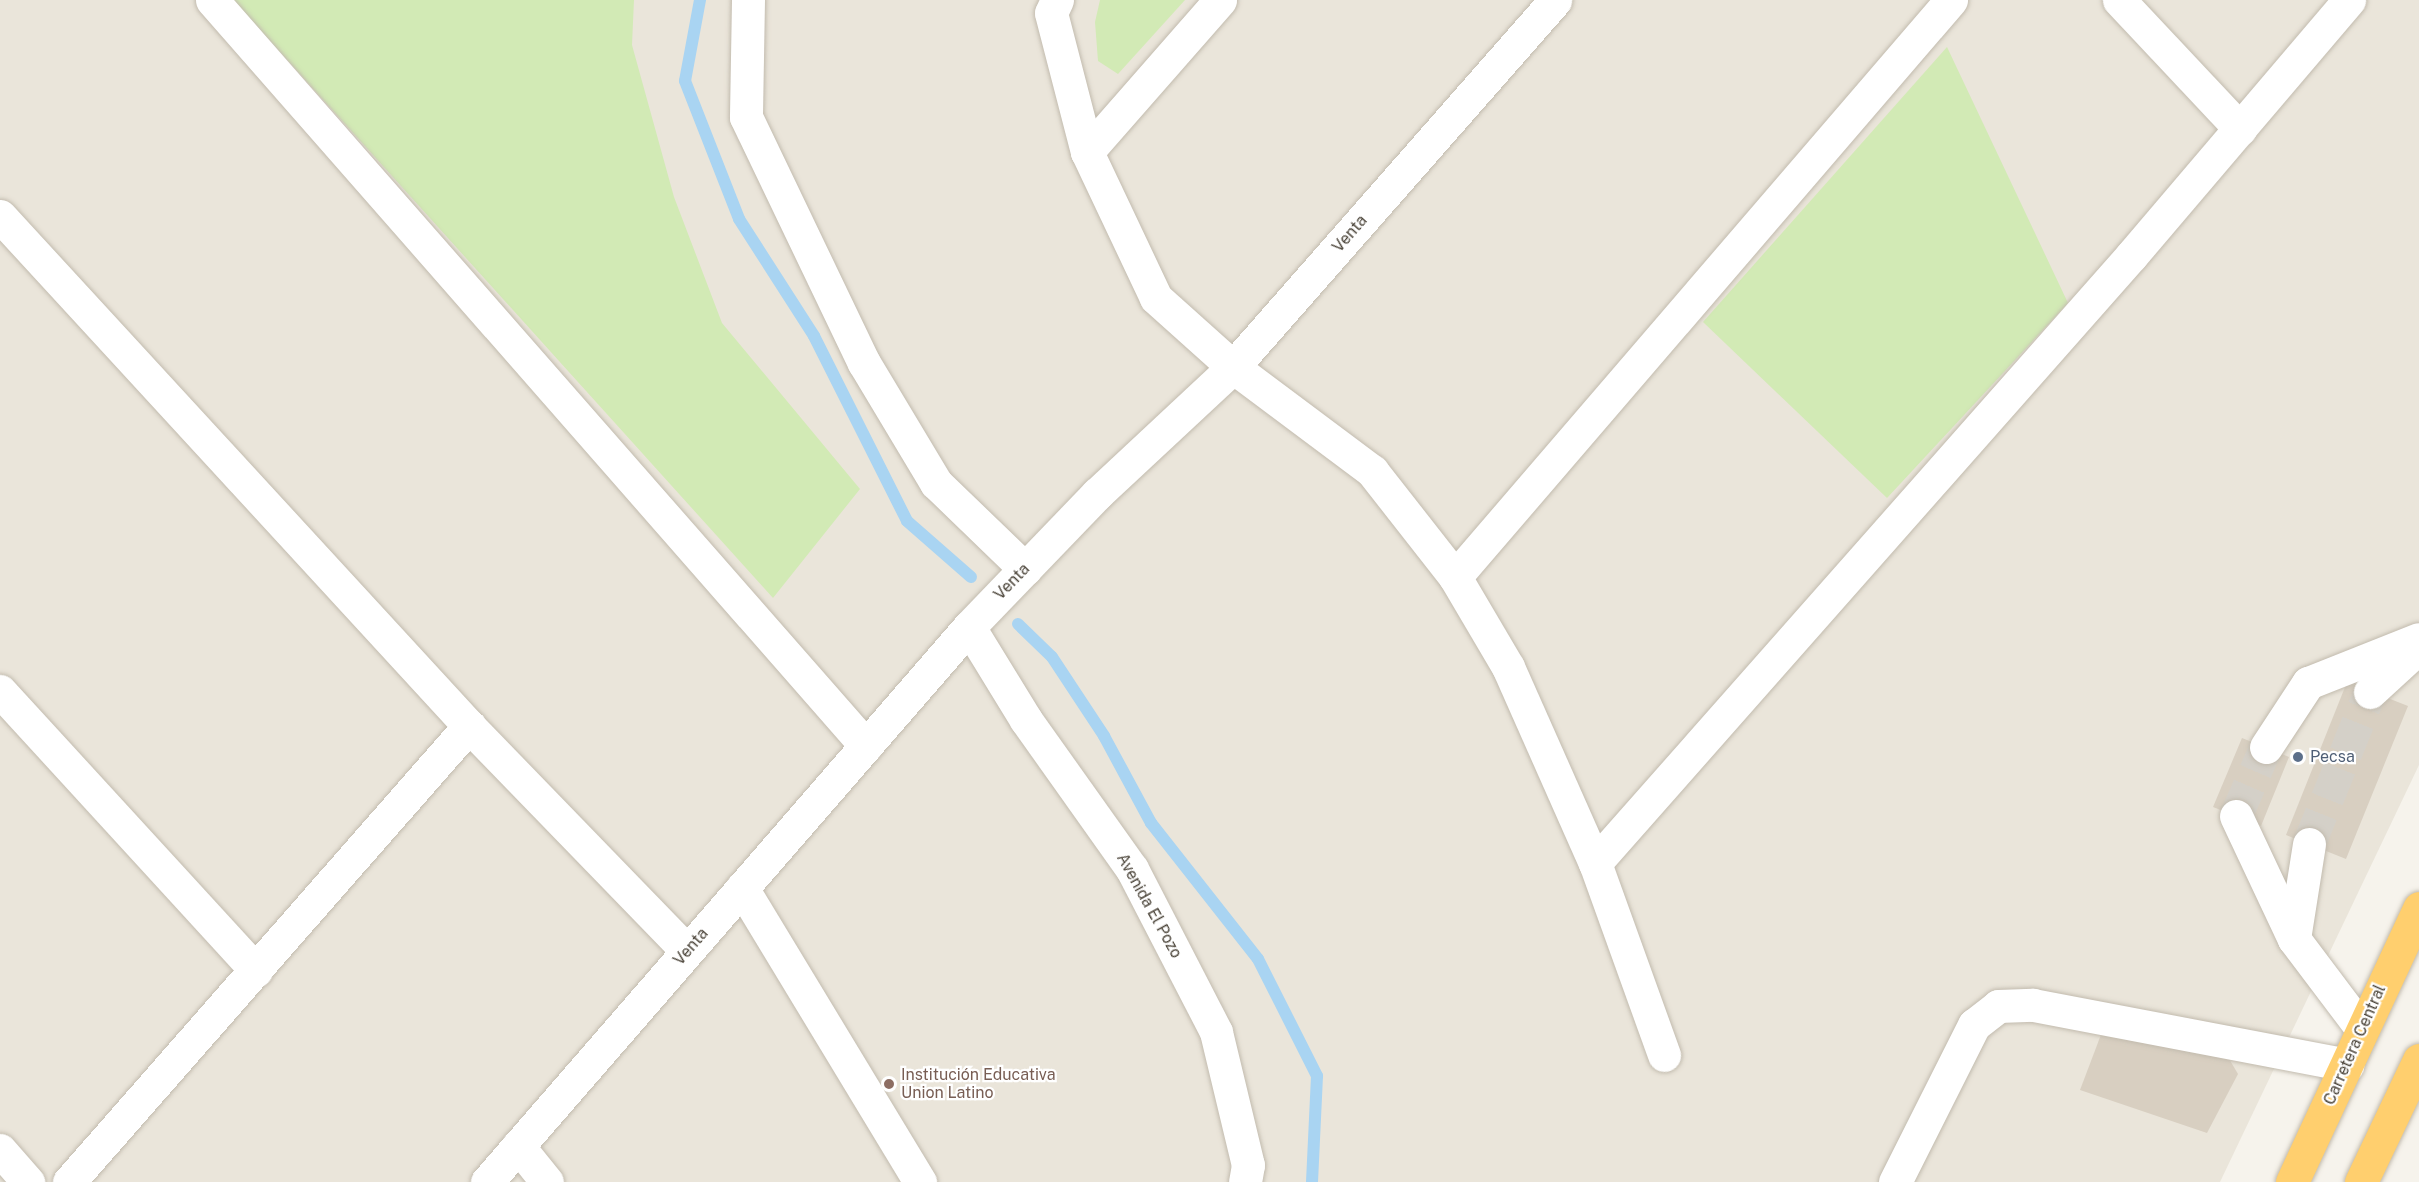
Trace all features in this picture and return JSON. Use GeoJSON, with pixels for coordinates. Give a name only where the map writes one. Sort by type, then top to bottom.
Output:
{"type":"FeatureCollection","features":[{"type":"Feature","properties":{"kind":"highway","name":"Carretera Central"},"geometry":{"type":"LineString","coordinates":[[2292,1182],[2347,1065],[2361,1028],[2419,908]]}},
{"type":"Feature","properties":{"kind":"highway"},"geometry":{"type":"LineString","coordinates":[[2361,1182],[2419,1059]]}},
{"type":"Feature","properties":{"kind":"street"},"geometry":{"type":"LineString","coordinates":[[212,0],[866,746]]}},
{"type":"Feature","properties":{"kind":"street"},"geometry":{"type":"LineString","coordinates":[[748,0],[746,117],[806,244],[864,363],[936,483],[1025,569]]}},
{"type":"Feature","properties":{"kind":"street"},"geometry":{"type":"LineString","coordinates":[[1057,0],[1051,13],[1087,152],[1156,298],[1233,367],[1372,471],[1455,577],[1508,667],[1595,863],[1664,1055]]}},
{"type":"Feature","properties":{"kind":"street"},"geometry":{"type":"LineString","coordinates":[[1087,152],[1220,0]]}},
{"type":"Feature","properties":{"kind":"street","name":"Venta"},"geometry":{"type":"LineString","coordinates":[[487,1182],[969,627],[1097,494],[1233,367],[1555,0]]}},
{"type":"Feature","properties":{"kind":"street"},"geometry":{"type":"LineString","coordinates":[[1455,577],[1952,0]]}},
{"type":"Feature","properties":{"kind":"street"},"geometry":{"type":"LineString","coordinates":[[2119,0],[2240,129]]}},
{"type":"Feature","properties":{"kind":"street"},"geometry":{"type":"LineString","coordinates":[[1595,863],[2240,129],[2349,0]]}},
{"type":"Feature","properties":{"kind":"street"},"geometry":{"type":"LineString","coordinates":[[0,216],[469,726],[687,951]]}},
{"type":"Feature","properties":{"kind":"street","name":"Avenida El Pozo"},"geometry":{"type":"LineString","coordinates":[[969,627],[1026,720],[1132,869],[1216,1032],[1248,1165],[1245,1182]]}},
{"type":"Feature","properties":{"kind":"street"},"geometry":{"type":"LineString","coordinates":[[2266,747],[2308,683],[2419,639]]}},
{"type":"Feature","properties":{"kind":"street"},"geometry":{"type":"LineString","coordinates":[[2370,692],[2419,647]]}},
{"type":"Feature","properties":{"kind":"street"},"geometry":{"type":"LineString","coordinates":[[0,691],[256,970]]}},
{"type":"Feature","properties":{"kind":"street"},"geometry":{"type":"LineString","coordinates":[[69,1182],[469,726]]}},
{"type":"Feature","properties":{"kind":"street"},"geometry":{"type":"LineString","coordinates":[[2236,816],[2294,939],[2361,1028]]}},
{"type":"Feature","properties":{"kind":"street"},"geometry":{"type":"LineString","coordinates":[[2294,939],[2309,844]]}},
{"type":"Feature","properties":{"kind":"street"},"geometry":{"type":"LineString","coordinates":[[742,888],[920,1182]]}},
{"type":"Feature","properties":{"kind":"street"},"geometry":{"type":"LineString","coordinates":[[1895,1182],[1974,1025],[1998,1006],[2033,1005],[2347,1065]]}},
{"type":"Feature","properties":{"kind":"street"},"geometry":{"type":"LineString","coordinates":[[518,1146],[548,1182]]}},
{"type":"Feature","properties":{"kind":"street"},"geometry":{"type":"LineString","coordinates":[[0,1150],[28,1182]]}},
{"type":"Feature","properties":{"kind":"shaded area"},"geometry":{"type":"Polygon","coordinates":[[[0,0],[2419,0],[2419,765],[2220,1182],[0,1182],[0,0]]]}},
{"type":"Feature","properties":{"kind":"green space"},"geometry":{"type":"Polygon","coordinates":[[[233,0],[634,0],[632,45],[674,197],[722,323],[860,489],[773,598],[233,0]]]}},
{"type":"Feature","properties":{"kind":"green space"},"geometry":{"type":"Polygon","coordinates":[[[1100,0],[1185,0],[1118,74],[1098,61],[1095,22],[1100,0]]]}},
{"type":"Feature","properties":{"kind":"green space"},"geometry":{"type":"Polygon","coordinates":[[[1947,47],[2068,303],[1887,498],[1703,322],[1947,47]]]}},
{"type":"Feature","properties":{"kind":"building"},"geometry":{"type":"Polygon","coordinates":[[[2347,682],[2408,706],[2346,859],[2286,835],[2347,682]]]}},
{"type":"Feature","properties":{"kind":"building"},"geometry":{"type":"Polygon","coordinates":[[[2242,738],[2289,757],[2261,826],[2213,807],[2242,738]]]}},
{"type":"Feature","properties":{"kind":"building"},"geometry":{"type":"Polygon","coordinates":[[[2102,1032],[2228,1057],[2238,1074],[2207,1133],[2080,1090],[2102,1032]]]}},
{"type":"Feature","properties":{"kind":"waterway"},"geometry":{"type":"LineString","coordinates":[[700,0],[685,81],[739,219],[814,336],[907,521],[971,577]]}},
{"type":"Feature","properties":{"kind":"waterway"},"geometry":{"type":"LineString","coordinates":[[1018,624],[1052,657],[1104,736],[1151,823],[1258,959],[1317,1076],[1312,1182]]}},
{"type":"Feature","properties":{"kind":"tunnel"},"geometry":{"type":"LineString","coordinates":[[2309,844],[2370,692]]}},
{"type":"Feature","properties":{"kind":"tunnel"},"geometry":{"type":"LineString","coordinates":[[2236,816],[2266,747]]}},
{"type":"Feature","properties":{"kind":"place","name":"Pecsa"},"geometry":{"type":"Point","coordinates":[2298,757]}},
{"type":"Feature","properties":{"kind":"place","name":"Institución Educativa Union Latino"},"geometry":{"type":"Point","coordinates":[889,1084]}}]}
